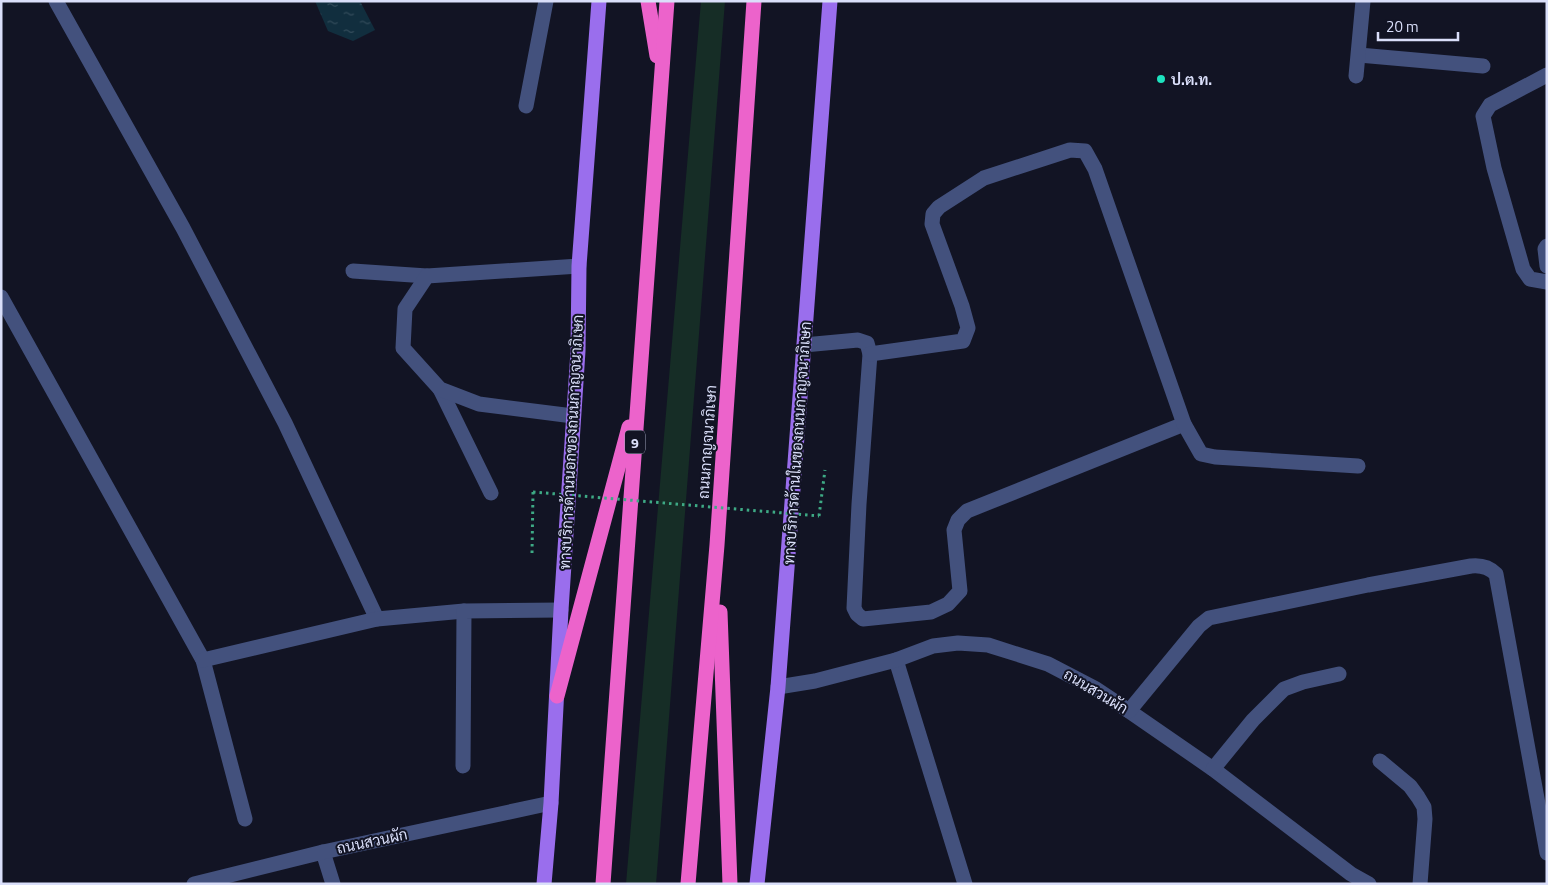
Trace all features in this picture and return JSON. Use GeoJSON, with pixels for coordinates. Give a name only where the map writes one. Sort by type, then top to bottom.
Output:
{"type":"FeatureCollection","features":[{"type":"Feature","properties":{"kind":"highway"},"geometry":{"type":"LineString","coordinates":[[648,1],[661,84]]}},
{"type":"Feature","properties":{"kind":"highway","name":"9"},"geometry":{"type":"LineString","coordinates":[[603,884],[667,1]]}},
{"type":"Feature","properties":{"kind":"highway","name":"ถนนกาญจนาภิเษก"},"geometry":{"type":"LineString","coordinates":[[688,884],[717,545],[754,1]]}},
{"type":"Feature","properties":{"kind":"highway"},"geometry":{"type":"LineString","coordinates":[[557,696],[639,392]]}},
{"type":"Feature","properties":{"kind":"highway"},"geometry":{"type":"LineString","coordinates":[[717,545],[730,884]]}},
{"type":"Feature","properties":{"kind":"main road","name":"ทางบริการด้านนอกของถนนกาญจนาภิเษก"},"geometry":{"type":"LineString","coordinates":[[544,884],[551,803],[572,416],[578,351],[579,266],[599,1]]}},
{"type":"Feature","properties":{"kind":"main road","name":"ทางบริการด้านในของถนนกาญจนาภิเษก"},"geometry":{"type":"LineString","coordinates":[[757,884],[778,687],[830,1]]}},
{"type":"Feature","properties":{"kind":"street"},"geometry":{"type":"LineString","coordinates":[[56,1],[183,228],[285,423],[377,619]]}},
{"type":"Feature","properties":{"kind":"street"},"geometry":{"type":"LineString","coordinates":[[526,106],[546,1]]}},
{"type":"Feature","properties":{"kind":"street"},"geometry":{"type":"LineString","coordinates":[[1356,76],[1363,1]]}},
{"type":"Feature","properties":{"kind":"street"},"geometry":{"type":"LineString","coordinates":[[1359,55],[1483,66]]}},
{"type":"Feature","properties":{"kind":"street"},"geometry":{"type":"LineString","coordinates":[[1547,75],[1490,105],[1483,116],[1494,168],[1523,269],[1530,279],[1547,282]]}},
{"type":"Feature","properties":{"kind":"street"},"geometry":{"type":"LineString","coordinates":[[870,354],[963,341],[966,335],[968,328],[962,306],[932,224],[934,214],[940,206],[984,178],[1070,150],[1085,151],[1095,169],[1184,424],[1201,454],[1214,457],[1358,466]]}},
{"type":"Feature","properties":{"kind":"street"},"geometry":{"type":"LineString","coordinates":[[1547,246],[1545,249],[1547,266]]}},
{"type":"Feature","properties":{"kind":"street"},"geometry":{"type":"LineString","coordinates":[[353,271],[427,276],[579,266]]}},
{"type":"Feature","properties":{"kind":"street"},"geometry":{"type":"LineString","coordinates":[[427,276],[405,309],[403,348],[440,389],[491,493]]}},
{"type":"Feature","properties":{"kind":"street"},"geometry":{"type":"LineString","coordinates":[[1,297],[204,660],[245,819]]}},
{"type":"Feature","properties":{"kind":"street"},"geometry":{"type":"LineString","coordinates":[[804,345],[858,340],[867,343],[870,354],[859,504],[854,608],[857,614],[864,619],[931,612],[948,604],[960,591],[954,530],[958,520],[967,511],[1184,424]]}},
{"type":"Feature","properties":{"kind":"street"},"geometry":{"type":"LineString","coordinates":[[440,389],[479,404],[572,416]]}},
{"type":"Feature","properties":{"kind":"street"},"geometry":{"type":"LineString","coordinates":[[1129,711],[1199,626],[1208,618],[1471,566],[1478,565],[1491,569],[1496,574],[1547,853]]}},
{"type":"Feature","properties":{"kind":"street"},"geometry":{"type":"LineString","coordinates":[[204,660],[377,619],[464,611],[561,610]]}},
{"type":"Feature","properties":{"kind":"street"},"geometry":{"type":"LineString","coordinates":[[463,766],[464,611]]}},
{"type":"Feature","properties":{"kind":"street","name":"ถนนสวนผัก"},"geometry":{"type":"LineString","coordinates":[[778,687],[815,681],[896,660],[934,646],[958,643],[988,645],[1048,664],[1096,689],[1129,711],[1213,770],[1352,874],[1369,884]]}},
{"type":"Feature","properties":{"kind":"street"},"geometry":{"type":"LineString","coordinates":[[896,660],[965,884]]}},
{"type":"Feature","properties":{"kind":"street"},"geometry":{"type":"LineString","coordinates":[[1213,770],[1253,720],[1284,689],[1303,682],[1339,674]]}},
{"type":"Feature","properties":{"kind":"street"},"geometry":{"type":"LineString","coordinates":[[1380,761],[1410,786],[1424,807],[1425,819],[1420,884]]}},
{"type":"Feature","properties":{"kind":"street","name":"ถนนสวนผัก"},"geometry":{"type":"LineString","coordinates":[[194,884],[323,852],[551,803]]}},
{"type":"Feature","properties":{"kind":"street"},"geometry":{"type":"LineString","coordinates":[[323,852],[333,884]]}},
{"type":"Feature","properties":{"kind":"path"},"geometry":{"type":"LineString","coordinates":[[532,553],[534,492],[819,516],[825,470]]}},
{"type":"Feature","properties":{"kind":"green space"},"geometry":{"type":"Polygon","coordinates":[[[701,1],[725,1],[656,884],[626,884],[701,1]]]}},
{"type":"Feature","properties":{"kind":"water"},"geometry":{"type":"Polygon","coordinates":[[[315,1],[360,1],[375,30],[353,41],[328,31],[315,1]]]}},
{"type":"Feature","properties":{"kind":"place","name":"ป.ต.ท."},"geometry":{"type":"Point","coordinates":[1161,79]}}]}
